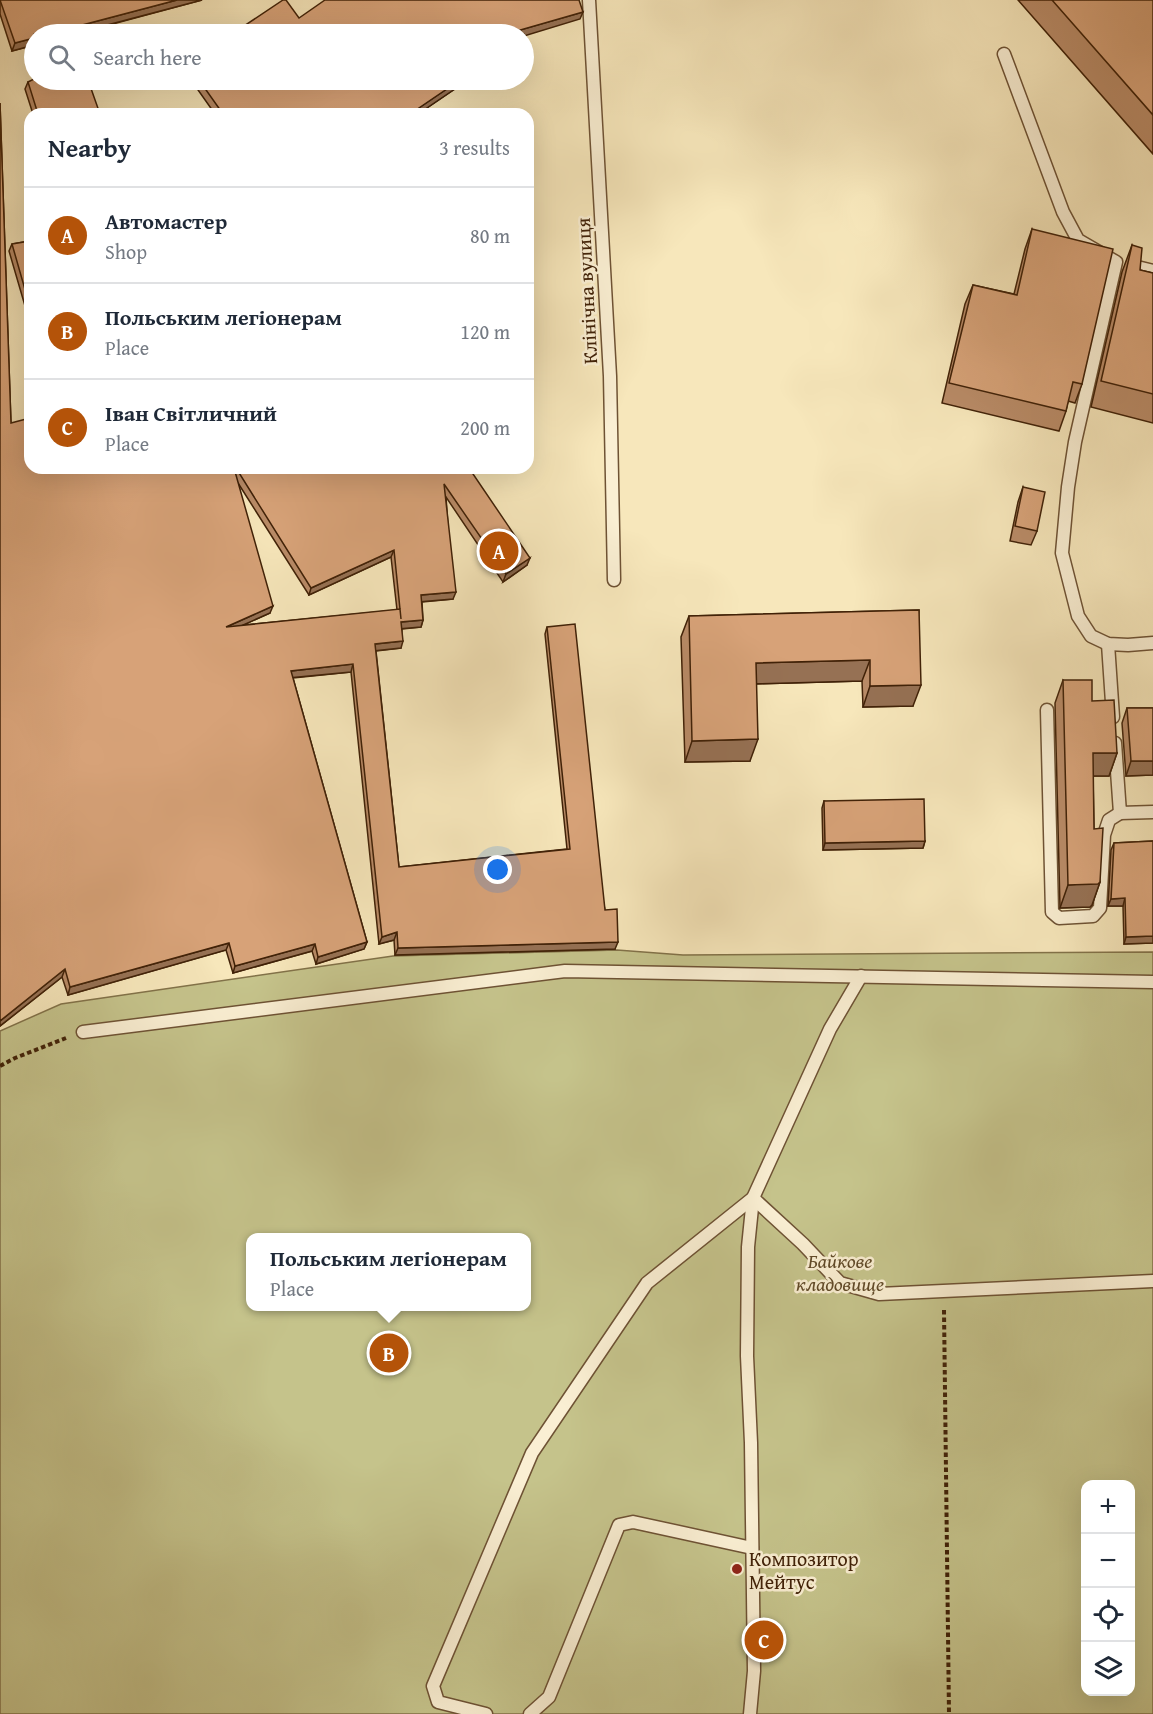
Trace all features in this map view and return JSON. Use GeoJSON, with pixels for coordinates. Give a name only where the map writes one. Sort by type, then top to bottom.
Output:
{"type":"FeatureCollection","features":[{"type":"Feature","properties":{"kind":"lane","name":"Клінічна вулиця"},"geometry":{"type":"LineString","coordinates":[[589,0],[610,376],[614,580]]}},
{"type":"Feature","properties":{"kind":"lane"},"geometry":{"type":"LineString","coordinates":[[1004,54],[1064,212],[1078,240],[1116,261],[1075,442],[1062,553],[1078,616],[1091,636],[1108,644],[1153,643]]}},
{"type":"Feature","properties":{"kind":"lane"},"geometry":{"type":"LineString","coordinates":[[1133,266],[1153,271]]}},
{"type":"Feature","properties":{"kind":"lane"},"geometry":{"type":"LineString","coordinates":[[1108,644],[1120,813]]}},
{"type":"Feature","properties":{"kind":"lane"},"geometry":{"type":"LineString","coordinates":[[1047,710],[1052,912],[1059,918],[1093,916],[1100,908],[1104,835],[1109,820],[1120,813],[1153,812]]}},
{"type":"Feature","properties":{"kind":"lane"},"geometry":{"type":"LineString","coordinates":[[83,1032],[566,971],[1153,981]]}},
{"type":"Feature","properties":{"kind":"lane"},"geometry":{"type":"LineString","coordinates":[[750,1714],[754,1671],[747,1323],[748,1247],[753,1198],[830,1029],[861,976]]}},
{"type":"Feature","properties":{"kind":"lane"},"geometry":{"type":"LineString","coordinates":[[753,1198],[840,1283],[879,1294],[1153,1281]]}},
{"type":"Feature","properties":{"kind":"lane"},"geometry":{"type":"LineString","coordinates":[[486,1714],[438,1702],[433,1686],[532,1453],[647,1283],[753,1198]]}},
{"type":"Feature","properties":{"kind":"lane"},"geometry":{"type":"LineString","coordinates":[[530,1714],[549,1697],[619,1525],[633,1522],[752,1548]]}},
{"type":"Feature","properties":{"kind":"path"},"geometry":{"type":"LineString","coordinates":[[0,1066],[83,1032]]}},
{"type":"Feature","properties":{"kind":"path"},"geometry":{"type":"LineString","coordinates":[[944,1291],[949,1714]]}},
{"type":"Feature","properties":{"kind":"green space","name":"Байкове кладовище"},"geometry":{"type":"Polygon","coordinates":[[[617,950],[683,955],[1153,952],[1153,1714],[0,1714],[0,1031],[61,1004],[393,956],[617,950]]]}},
{"type":"Feature","properties":{"kind":"building"},"geometry":{"type":"Polygon","coordinates":[[[0,0],[177,0],[86,24],[24,24],[24,41],[15,43],[0,0]]]}},
{"type":"Feature","properties":{"kind":"building"},"geometry":{"type":"Polygon","coordinates":[[[283,0],[286,0],[299,18],[325,0],[579,0],[583,12],[534,26],[534,24],[247,24],[283,0]]]}},
{"type":"Feature","properties":{"kind":"building"},"geometry":{"type":"Polygon","coordinates":[[[1052,0],[1153,0],[1153,115],[1052,0]]]}},
{"type":"Feature","properties":{"kind":"building"},"geometry":{"type":"Polygon","coordinates":[[[30,90],[92,90],[98,108],[36,108],[30,90]]]}},
{"type":"Feature","properties":{"kind":"building"},"geometry":{"type":"Polygon","coordinates":[[[206,90],[445,90],[419,108],[219,108],[206,90]]]}},
{"type":"Feature","properties":{"kind":"building"},"geometry":{"type":"Polygon","coordinates":[[[0,103],[11,423],[24,420],[24,474],[236,474],[273,606],[226,627],[400,609],[394,550],[311,588],[240,474],[473,474],[530,558],[506,574],[444,484],[456,592],[421,595],[423,620],[401,622],[403,641],[375,644],[399,867],[570,849],[547,627],[575,624],[605,910],[617,909],[618,942],[398,948],[397,932],[382,937],[353,664],[291,671],[367,942],[318,957],[315,944],[235,966],[229,943],[70,987],[65,969],[0,1021],[0,103]]]}},
{"type":"Feature","properties":{"kind":"building"},"geometry":{"type":"Polygon","coordinates":[[[1032,229],[1113,249],[1082,384],[1073,382],[1066,411],[949,383],[973,285],[1017,295],[1032,229]]]}},
{"type":"Feature","properties":{"kind":"building"},"geometry":{"type":"Polygon","coordinates":[[[24,242],[24,286],[12,244],[24,242]]]}},
{"type":"Feature","properties":{"kind":"building"},"geometry":{"type":"Polygon","coordinates":[[[1132,245],[1142,248],[1140,270],[1153,273],[1153,394],[1101,381],[1132,245]]]}},
{"type":"Feature","properties":{"kind":"building"},"geometry":{"type":"Polygon","coordinates":[[[1023,487],[1045,492],[1037,531],[1015,526],[1023,487]]]}},
{"type":"Feature","properties":{"kind":"building"},"geometry":{"type":"Polygon","coordinates":[[[919,610],[921,685],[870,686],[870,660],[756,663],[758,739],[692,741],[689,616],[919,610]]]}},
{"type":"Feature","properties":{"kind":"building"},"geometry":{"type":"Polygon","coordinates":[[[1063,680],[1092,680],[1092,701],[1114,700],[1117,753],[1093,753],[1094,829],[1103,828],[1100,882],[1098,884],[1068,885],[1063,680]]]}},
{"type":"Feature","properties":{"kind":"building"},"geometry":{"type":"Polygon","coordinates":[[[1127,708],[1153,708],[1153,761],[1131,761],[1127,708]]]}},
{"type":"Feature","properties":{"kind":"building"},"geometry":{"type":"Polygon","coordinates":[[[924,799],[925,841],[825,843],[824,801],[924,799]]]}},
{"type":"Feature","properties":{"kind":"building"},"geometry":{"type":"Polygon","coordinates":[[[1153,841],[1153,936],[1126,937],[1125,898],[1111,899],[1114,843],[1153,841]]]}},
{"type":"Feature","properties":{"kind":"place","name":"Автомастер"},"geometry":{"type":"Point","coordinates":[499,551]}},
{"type":"Feature","properties":{"kind":"place","name":"Польським легіонерам"},"geometry":{"type":"Point","coordinates":[389,1353]}},
{"type":"Feature","properties":{"kind":"place","name":"Композитор Мейтус"},"geometry":{"type":"Point","coordinates":[737,1569]}},
{"type":"Feature","properties":{"kind":"place","name":"Іван Світличний"},"geometry":{"type":"Point","coordinates":[764,1640]}}]}
